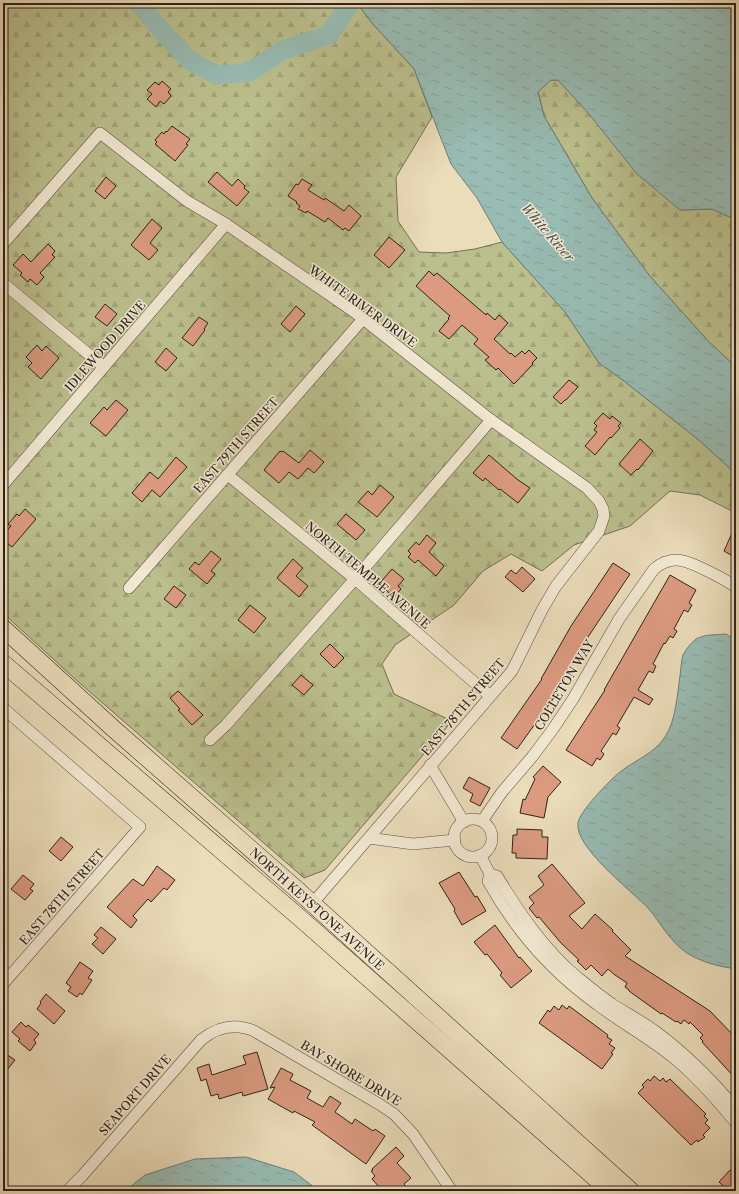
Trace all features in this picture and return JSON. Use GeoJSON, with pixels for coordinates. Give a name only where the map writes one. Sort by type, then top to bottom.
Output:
{"type":"FeatureCollection","features":[{"type":"Feature","properties":{"kind":"main road","name":"NORTH KEYSTONE AVENUE"},"geometry":{"type":"LineString","coordinates":[[3,628],[631,1191]]}},
{"type":"Feature","properties":{"kind":"main road","name":"NORTH KEYSTONE AVENUE"},"geometry":{"type":"LineString","coordinates":[[3,663],[300,918],[610,1191]]}},
{"type":"Feature","properties":{"kind":"street","name":"WHITE RIVER DRIVE"},"geometry":{"type":"LineString","coordinates":[[3,244],[100,133],[187,200],[226,224],[363,319],[491,420],[586,488],[599,501],[603,509]]}},
{"type":"Feature","properties":{"kind":"street","name":"IDLEWOOD DRIVE"},"geometry":{"type":"LineString","coordinates":[[3,485],[226,224]]}},
{"type":"Feature","properties":{"kind":"street"},"geometry":{"type":"LineString","coordinates":[[3,283],[104,367]]}},
{"type":"Feature","properties":{"kind":"street","name":"EAST 79TH STREET"},"geometry":{"type":"LineString","coordinates":[[129,588],[363,319]]}},
{"type":"Feature","properties":{"kind":"street"},"geometry":{"type":"LineString","coordinates":[[210,740],[226,725],[355,579],[491,420]]}},
{"type":"Feature","properties":{"kind":"street","name":"NORTH TEMPLE AVENUE"},"geometry":{"type":"LineString","coordinates":[[228,474],[355,579],[490,696]]}},
{"type":"Feature","properties":{"kind":"street","name":"EAST 78TH STREET"},"geometry":{"type":"LineString","coordinates":[[312,904],[516,665],[542,610],[556,586],[599,531],[604,516],[603,509]]}},
{"type":"Feature","properties":{"kind":"street","name":"COLLETON WAY"},"geometry":{"type":"LineString","coordinates":[[482,821],[502,792],[532,757],[561,718],[619,619],[645,580],[658,566],[666,562],[676,560],[687,562],[736,587]]}},
{"type":"Feature","properties":{"kind":"street","name":"EAST 78TH STREET"},"geometry":{"type":"LineString","coordinates":[[3,708],[140,827],[3,984]]}},
{"type":"Feature","properties":{"kind":"street"},"geometry":{"type":"LineString","coordinates":[[430,766],[464,822]]}},
{"type":"Feature","properties":{"kind":"street"},"geometry":{"type":"LineString","coordinates":[[474,819],[482,821],[491,832],[492,840],[489,849],[480,855],[469,856],[462,853],[458,849],[455,840],[458,828],[464,822],[474,819]]}},
{"type":"Feature","properties":{"kind":"street"},"geometry":{"type":"LineString","coordinates":[[369,838],[413,844],[455,840]]}},
{"type":"Feature","properties":{"kind":"street"},"geometry":{"type":"LineString","coordinates":[[480,855],[490,874],[488,881],[507,912],[536,950],[562,976],[598,1006],[650,1039],[674,1058],[702,1084],[736,1123]]}},
{"type":"Feature","properties":{"kind":"street"},"geometry":{"type":"LineString","coordinates":[[490,874],[497,876],[510,899],[542,941],[568,968],[603,998],[650,1028],[680,1051],[712,1081],[736,1109]]}},
{"type":"Feature","properties":{"kind":"street","name":"SEAPORT DRIVE"},"geometry":{"type":"LineString","coordinates":[[67,1191],[200,1040],[209,1033],[229,1026]]}},
{"type":"Feature","properties":{"kind":"street","name":"BAY SHORE DRIVE"},"geometry":{"type":"LineString","coordinates":[[229,1026],[244,1027],[254,1030],[387,1108],[407,1127],[452,1191]]}},
{"type":"Feature","properties":{"kind":"green space"},"geometry":{"type":"Polygon","coordinates":[[[3,3],[357,3],[372,23],[414,69],[432,117],[396,177],[398,221],[419,252],[446,253],[475,249],[502,242],[565,312],[599,363],[699,440],[736,474],[736,513],[700,495],[670,491],[630,526],[574,545],[542,571],[511,554],[483,571],[454,605],[395,645],[382,664],[394,694],[452,721],[325,870],[304,878],[75,679],[3,613],[3,3]]]}},
{"type":"Feature","properties":{"kind":"green space"},"geometry":{"type":"Polygon","coordinates":[[[551,80],[558,80],[680,210],[713,209],[736,220],[736,367],[708,341],[649,275],[592,198],[544,116],[538,91],[551,80]]]}},
{"type":"Feature","properties":{"kind":"water","name":"White River"},"geometry":{"type":"Polygon","coordinates":[[[357,3],[736,3],[736,220],[712,209],[680,210],[637,174],[589,114],[558,80],[551,80],[538,92],[544,116],[592,198],[649,275],[708,341],[736,367],[736,474],[699,440],[599,363],[565,312],[502,242],[477,198],[451,164],[414,69],[372,23],[357,3]]]}},
{"type":"Feature","properties":{"kind":"water"},"geometry":{"type":"Polygon","coordinates":[[[726,634],[732,638],[736,638],[736,969],[705,962],[681,949],[648,908],[594,856],[579,833],[578,823],[589,804],[609,782],[620,772],[655,748],[665,737],[674,716],[683,655],[689,646],[699,637],[726,634]]]}},
{"type":"Feature","properties":{"kind":"water"},"geometry":{"type":"Polygon","coordinates":[[[246,1157],[294,1172],[319,1191],[125,1191],[145,1175],[195,1159],[246,1157]]]}},
{"type":"Feature","properties":{"kind":"building"},"geometry":{"type":"Polygon","coordinates":[[[162,81],[171,89],[168,92],[171,96],[164,104],[160,101],[156,107],[147,99],[152,94],[147,90],[155,82],[159,85],[162,81]]]}},
{"type":"Feature","properties":{"kind":"building"},"geometry":{"type":"Polygon","coordinates":[[[172,126],[190,139],[186,144],[188,145],[175,161],[155,144],[157,142],[155,140],[162,132],[164,134],[172,126]]]}},
{"type":"Feature","properties":{"kind":"building"},"geometry":{"type":"Polygon","coordinates":[[[217,172],[232,186],[238,179],[245,186],[244,188],[249,192],[237,206],[208,182],[217,172]]]}},
{"type":"Feature","properties":{"kind":"building"},"geometry":{"type":"Polygon","coordinates":[[[106,177],[116,186],[105,199],[95,191],[106,177]]]}},
{"type":"Feature","properties":{"kind":"building"},"geometry":{"type":"Polygon","coordinates":[[[302,179],[312,185],[308,190],[324,200],[325,198],[344,211],[349,205],[361,216],[349,231],[345,228],[343,230],[328,218],[325,222],[307,211],[306,213],[298,209],[300,206],[296,203],[297,202],[288,196],[296,184],[298,185],[302,179]]]}},
{"type":"Feature","properties":{"kind":"building"},"geometry":{"type":"Polygon","coordinates":[[[152,219],[162,228],[150,243],[158,250],[149,260],[131,245],[152,219]]]}},
{"type":"Feature","properties":{"kind":"building"},"geometry":{"type":"Polygon","coordinates":[[[389,237],[405,250],[389,268],[374,255],[389,237]]]}},
{"type":"Feature","properties":{"kind":"building"},"geometry":{"type":"Polygon","coordinates":[[[48,244],[55,251],[52,255],[55,257],[40,273],[44,277],[37,285],[30,279],[28,282],[20,275],[22,273],[13,265],[23,254],[31,262],[48,244]]]}},
{"type":"Feature","properties":{"kind":"building"},"geometry":{"type":"Polygon","coordinates":[[[429,271],[434,276],[437,273],[486,315],[487,313],[495,320],[499,315],[508,323],[494,339],[510,354],[511,353],[515,357],[522,351],[525,354],[529,350],[537,358],[514,384],[498,368],[496,370],[485,360],[489,357],[474,344],[478,339],[462,325],[449,339],[439,331],[450,316],[416,286],[429,271]]]}},
{"type":"Feature","properties":{"kind":"building"},"geometry":{"type":"Polygon","coordinates":[[[105,304],[117,314],[107,326],[95,317],[105,304]]]}},
{"type":"Feature","properties":{"kind":"building"},"geometry":{"type":"Polygon","coordinates":[[[296,306],[305,314],[290,332],[281,324],[296,306]]]}},
{"type":"Feature","properties":{"kind":"building"},"geometry":{"type":"Polygon","coordinates":[[[199,317],[208,323],[204,329],[205,330],[193,346],[182,338],[199,317]]]}},
{"type":"Feature","properties":{"kind":"building"},"geometry":{"type":"Polygon","coordinates":[[[37,345],[42,351],[46,346],[59,358],[41,379],[28,367],[32,363],[26,357],[37,345]]]}},
{"type":"Feature","properties":{"kind":"building"},"geometry":{"type":"Polygon","coordinates":[[[166,348],[177,358],[166,371],[155,362],[166,348]]]}},
{"type":"Feature","properties":{"kind":"building"},"geometry":{"type":"Polygon","coordinates":[[[569,380],[578,387],[561,404],[553,397],[569,380]]]}},
{"type":"Feature","properties":{"kind":"building"},"geometry":{"type":"Polygon","coordinates":[[[116,400],[128,410],[106,436],[90,423],[104,407],[107,410],[116,400]]]}},
{"type":"Feature","properties":{"kind":"building"},"geometry":{"type":"Polygon","coordinates":[[[603,413],[610,419],[612,416],[621,423],[618,426],[620,428],[611,438],[610,437],[595,455],[585,446],[597,432],[594,430],[597,426],[594,423],[603,413]]]}},
{"type":"Feature","properties":{"kind":"building"},"geometry":{"type":"Polygon","coordinates":[[[640,439],[653,451],[638,470],[637,469],[631,475],[619,464],[640,439]]]}},
{"type":"Feature","properties":{"kind":"building"},"geometry":{"type":"Polygon","coordinates":[[[310,450],[324,462],[314,473],[308,468],[298,479],[289,472],[279,483],[264,470],[280,451],[283,451],[299,463],[310,450]]]}},
{"type":"Feature","properties":{"kind":"building"},"geometry":{"type":"Polygon","coordinates":[[[489,455],[518,480],[530,488],[518,503],[485,478],[483,481],[473,473],[489,455]]]}},
{"type":"Feature","properties":{"kind":"building"},"geometry":{"type":"Polygon","coordinates":[[[176,457],[187,467],[160,497],[152,490],[142,502],[132,493],[150,472],[158,479],[176,457]]]}},
{"type":"Feature","properties":{"kind":"building"},"geometry":{"type":"Polygon","coordinates":[[[380,485],[394,497],[377,517],[358,502],[368,491],[372,495],[380,485]]]}},
{"type":"Feature","properties":{"kind":"building"},"geometry":{"type":"Polygon","coordinates":[[[25,509],[36,519],[12,547],[3,540],[3,535],[11,526],[8,524],[17,514],[19,516],[25,509]]]}},
{"type":"Feature","properties":{"kind":"building"},"geometry":{"type":"Polygon","coordinates":[[[346,514],[365,530],[356,540],[337,524],[346,514]]]}},
{"type":"Feature","properties":{"kind":"building"},"geometry":{"type":"Polygon","coordinates":[[[736,524],[736,558],[724,551],[736,524]]]}},
{"type":"Feature","properties":{"kind":"building"},"geometry":{"type":"Polygon","coordinates":[[[427,535],[436,543],[429,552],[444,566],[436,576],[418,560],[415,563],[408,557],[411,554],[408,551],[416,542],[419,545],[427,535]]]}},
{"type":"Feature","properties":{"kind":"building"},"geometry":{"type":"Polygon","coordinates":[[[211,551],[221,559],[211,571],[215,574],[207,584],[189,569],[195,562],[199,565],[211,551]]]}},
{"type":"Feature","properties":{"kind":"building"},"geometry":{"type":"Polygon","coordinates":[[[293,559],[303,568],[296,576],[308,586],[299,597],[277,578],[293,559]]]}},
{"type":"Feature","properties":{"kind":"building"},"geometry":{"type":"Polygon","coordinates":[[[613,563],[630,574],[584,643],[553,699],[517,749],[501,738],[542,679],[571,626],[613,563]]]}},
{"type":"Feature","properties":{"kind":"building"},"geometry":{"type":"Polygon","coordinates":[[[522,567],[535,579],[523,592],[505,577],[511,570],[516,574],[522,567]]]}},
{"type":"Feature","properties":{"kind":"building"},"geometry":{"type":"Polygon","coordinates":[[[392,569],[404,579],[398,586],[401,589],[394,597],[379,584],[392,569]]]}},
{"type":"Feature","properties":{"kind":"building"},"geometry":{"type":"Polygon","coordinates":[[[670,575],[696,590],[689,603],[692,605],[688,612],[684,610],[674,629],[677,631],[673,638],[670,636],[665,644],[664,643],[653,664],[656,666],[653,673],[649,671],[638,690],[653,699],[649,705],[634,697],[617,726],[620,728],[616,735],[613,733],[601,751],[604,754],[600,760],[597,758],[592,766],[566,750],[605,690],[670,575]]]}},
{"type":"Feature","properties":{"kind":"building"},"geometry":{"type":"Polygon","coordinates":[[[174,586],[186,595],[176,608],[164,599],[174,586]]]}},
{"type":"Feature","properties":{"kind":"building"},"geometry":{"type":"Polygon","coordinates":[[[250,605],[266,618],[254,633],[238,620],[250,605]]]}},
{"type":"Feature","properties":{"kind":"building"},"geometry":{"type":"Polygon","coordinates":[[[330,644],[344,658],[334,668],[320,654],[330,644]]]}},
{"type":"Feature","properties":{"kind":"building"},"geometry":{"type":"Polygon","coordinates":[[[301,675],[313,685],[304,695],[292,685],[301,675]]]}},
{"type":"Feature","properties":{"kind":"building"},"geometry":{"type":"Polygon","coordinates":[[[178,691],[203,715],[192,725],[178,710],[180,709],[170,698],[178,691]]]}},
{"type":"Feature","properties":{"kind":"building"},"geometry":{"type":"Polygon","coordinates":[[[543,766],[561,782],[548,797],[544,818],[520,813],[523,799],[525,800],[535,779],[533,777],[543,766]]]}},
{"type":"Feature","properties":{"kind":"building"},"geometry":{"type":"Polygon","coordinates":[[[469,777],[490,788],[480,806],[470,801],[473,794],[463,788],[469,777]]]}},
{"type":"Feature","properties":{"kind":"building"},"geometry":{"type":"Polygon","coordinates":[[[517,829],[542,830],[542,837],[548,837],[547,859],[516,858],[516,853],[512,853],[513,835],[517,835],[517,829]]]}},
{"type":"Feature","properties":{"kind":"building"},"geometry":{"type":"Polygon","coordinates":[[[61,837],[73,847],[61,861],[49,851],[61,837]]]}},
{"type":"Feature","properties":{"kind":"building"},"geometry":{"type":"Polygon","coordinates":[[[552,864],[585,903],[569,916],[582,929],[595,914],[613,930],[612,931],[631,950],[625,956],[710,1011],[736,1038],[736,1079],[702,1042],[703,1041],[700,1038],[703,1035],[690,1022],[689,1024],[684,1020],[681,1024],[662,1013],[661,1014],[629,991],[625,987],[627,983],[608,969],[602,976],[591,965],[586,970],[577,961],[579,960],[561,943],[539,917],[537,918],[529,908],[534,903],[529,897],[544,885],[538,876],[552,864]]]}},
{"type":"Feature","properties":{"kind":"building"},"geometry":{"type":"Polygon","coordinates":[[[157,866],[175,880],[167,890],[164,888],[151,902],[148,899],[133,916],[137,920],[131,928],[107,907],[133,879],[143,886],[157,866]]]}},
{"type":"Feature","properties":{"kind":"building"},"geometry":{"type":"Polygon","coordinates":[[[459,872],[486,911],[462,925],[454,911],[455,909],[439,883],[459,872]]]}},
{"type":"Feature","properties":{"kind":"building"},"geometry":{"type":"Polygon","coordinates":[[[23,875],[34,884],[30,889],[33,891],[25,900],[11,889],[23,875]]]}},
{"type":"Feature","properties":{"kind":"building"},"geometry":{"type":"Polygon","coordinates":[[[495,925],[519,958],[520,957],[532,971],[511,988],[500,975],[502,973],[487,954],[485,955],[474,942],[495,925]]]}},
{"type":"Feature","properties":{"kind":"building"},"geometry":{"type":"Polygon","coordinates":[[[101,927],[116,939],[103,954],[92,944],[98,938],[94,935],[101,927]]]}},
{"type":"Feature","properties":{"kind":"building"},"geometry":{"type":"Polygon","coordinates":[[[80,962],[93,971],[88,978],[92,980],[82,995],[80,993],[77,997],[68,991],[71,987],[66,983],[80,962]]]}},
{"type":"Feature","properties":{"kind":"building"},"geometry":{"type":"Polygon","coordinates":[[[46,994],[65,1011],[54,1024],[37,1009],[46,994]]]}},
{"type":"Feature","properties":{"kind":"building"},"geometry":{"type":"Polygon","coordinates":[[[562,1005],[567,1009],[569,1006],[608,1035],[607,1037],[612,1040],[609,1044],[615,1048],[611,1053],[613,1054],[602,1069],[539,1023],[548,1010],[550,1012],[554,1006],[559,1010],[562,1005]]]}},
{"type":"Feature","properties":{"kind":"building"},"geometry":{"type":"Polygon","coordinates":[[[21,1022],[26,1027],[28,1025],[39,1034],[34,1040],[36,1043],[30,1051],[18,1041],[20,1039],[12,1032],[21,1022]]]}},
{"type":"Feature","properties":{"kind":"building"},"geometry":{"type":"Polygon","coordinates":[[[3,1052],[15,1060],[3,1075],[3,1052]]]}},
{"type":"Feature","properties":{"kind":"building"},"geometry":{"type":"Polygon","coordinates":[[[257,1052],[268,1089],[243,1096],[242,1092],[219,1099],[218,1094],[211,1096],[206,1079],[201,1081],[197,1068],[209,1064],[212,1075],[246,1064],[243,1056],[257,1052]]]}},
{"type":"Feature","properties":{"kind":"building"},"geometry":{"type":"Polygon","coordinates":[[[281,1068],[293,1074],[290,1080],[311,1091],[307,1098],[323,1107],[330,1096],[341,1103],[335,1112],[352,1124],[355,1119],[373,1131],[375,1129],[385,1136],[366,1164],[312,1125],[315,1122],[294,1111],[293,1113],[268,1099],[275,1087],[270,1088],[281,1068]]]}},
{"type":"Feature","properties":{"kind":"building"},"geometry":{"type":"Polygon","coordinates":[[[654,1076],[660,1081],[663,1078],[666,1082],[670,1079],[706,1114],[704,1116],[708,1120],[705,1123],[710,1128],[703,1135],[705,1137],[698,1142],[697,1140],[691,1145],[638,1093],[644,1087],[642,1085],[648,1079],[650,1081],[654,1076]]]}},
{"type":"Feature","properties":{"kind":"building"},"geometry":{"type":"Polygon","coordinates":[[[396,1147],[404,1156],[397,1163],[411,1178],[404,1184],[411,1191],[387,1191],[384,1187],[381,1189],[372,1179],[375,1176],[371,1171],[373,1170],[372,1169],[396,1147]]]}},
{"type":"Feature","properties":{"kind":"building"},"geometry":{"type":"Polygon","coordinates":[[[730,1170],[736,1175],[736,1191],[729,1191],[719,1182],[730,1170]]]}},
{"type":"Feature","properties":{"kind":"waterway"},"geometry":{"type":"LineString","coordinates":[[138,3],[190,61],[217,75],[250,72],[283,50],[329,35],[350,3]]}}]}
